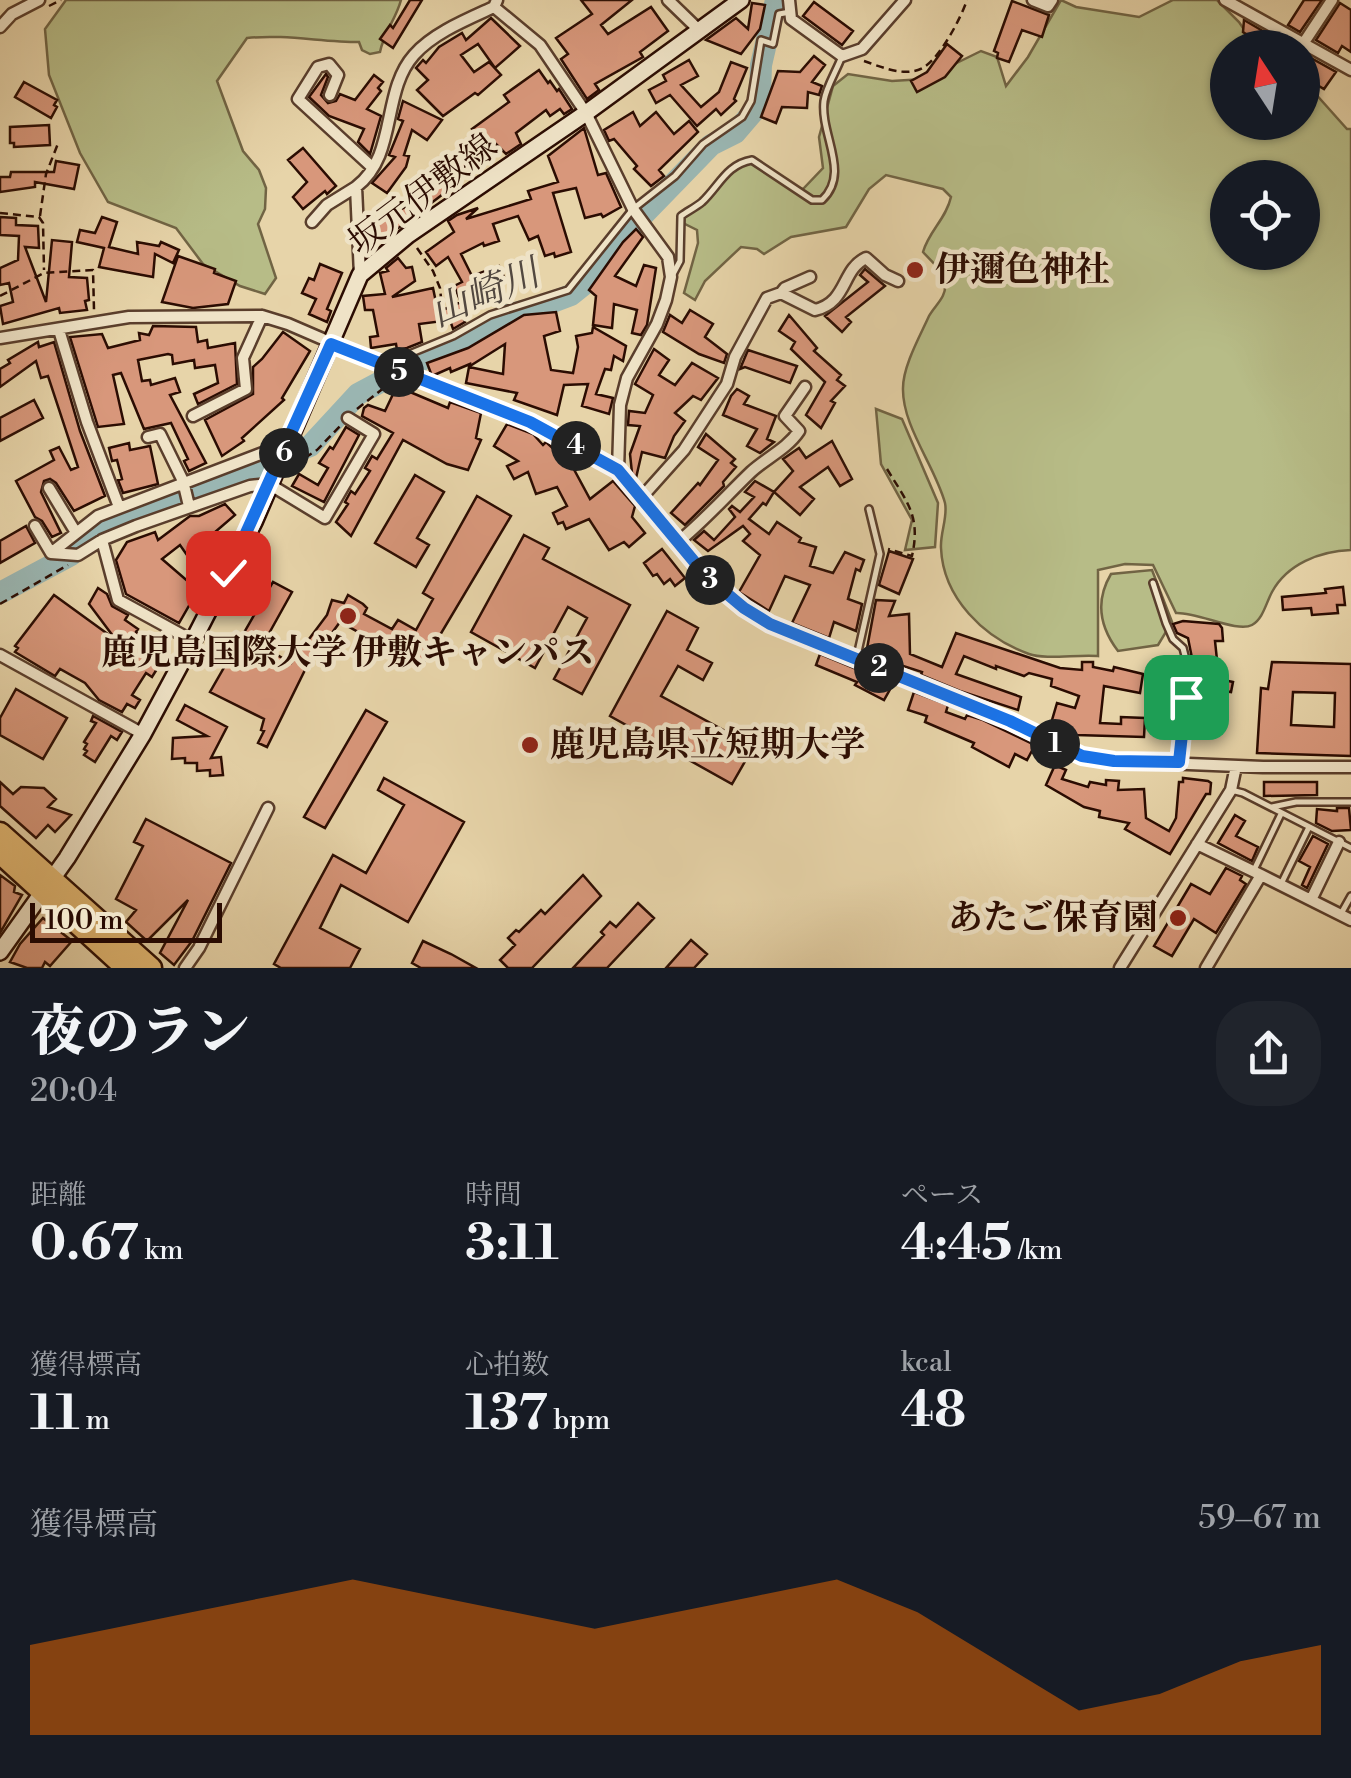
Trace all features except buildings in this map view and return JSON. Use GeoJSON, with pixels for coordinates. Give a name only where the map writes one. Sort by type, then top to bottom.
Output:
{"type":"FeatureCollection","features":[{"type":"Feature","properties":{"kind":"highway"},"geometry":{"type":"LineString","coordinates":[[0,833],[114,963]]}},
{"type":"Feature","properties":{"kind":"highway"},"geometry":{"type":"LineString","coordinates":[[0,853],[47,885],[151,968]]}},
{"type":"Feature","properties":{"kind":"main road","name":"坂元伊敷線"},"geometry":{"type":"LineString","coordinates":[[0,952],[143,734],[193,642],[254,522],[360,275],[408,235],[586,114],[742,0]]}},
{"type":"Feature","properties":{"kind":"street"},"geometry":{"type":"LineString","coordinates":[[0,27],[12,14],[39,0]]}},
{"type":"Feature","properties":{"kind":"street"},"geometry":{"type":"LineString","coordinates":[[668,0],[700,30]]}},
{"type":"Feature","properties":{"kind":"street"},"geometry":{"type":"LineString","coordinates":[[789,6],[792,19],[842,56],[862,49],[905,0]]}},
{"type":"Feature","properties":{"kind":"street"},"geometry":{"type":"LineString","coordinates":[[1034,0],[1048,6],[1052,0]]}},
{"type":"Feature","properties":{"kind":"street"},"geometry":{"type":"LineString","coordinates":[[1225,0],[1278,30]]}},
{"type":"Feature","properties":{"kind":"street"},"geometry":{"type":"LineString","coordinates":[[1312,30],[1332,0]]}},
{"type":"Feature","properties":{"kind":"street"},"geometry":{"type":"LineString","coordinates":[[312,222],[327,206],[365,180],[388,131],[399,83],[414,54],[496,4],[540,45],[586,114],[633,209],[668,257],[671,277],[657,324],[627,378],[620,405],[618,470]]}},
{"type":"Feature","properties":{"kind":"street"},"geometry":{"type":"LineString","coordinates":[[1320,53],[1351,70]]}},
{"type":"Feature","properties":{"kind":"street"},"geometry":{"type":"LineString","coordinates":[[330,95],[338,75],[330,64],[318,67],[298,99],[372,167]]}},
{"type":"Feature","properties":{"kind":"street"},"geometry":{"type":"LineString","coordinates":[[356,187],[360,275]]}},
{"type":"Feature","properties":{"kind":"street"},"geometry":{"type":"LineString","coordinates":[[781,293],[814,310],[827,307],[838,297],[856,263],[866,258],[898,281]]}},
{"type":"Feature","properties":{"kind":"street"},"geometry":{"type":"LineString","coordinates":[[642,496],[684,450],[726,384],[767,298],[810,277]]}},
{"type":"Feature","properties":{"kind":"street"},"geometry":{"type":"LineString","coordinates":[[193,416],[246,390],[243,358],[262,316]]}},
{"type":"Feature","properties":{"kind":"street"},"geometry":{"type":"LineString","coordinates":[[0,338],[129,317],[262,316],[530,422],[618,470],[707,577],[770,624],[1010,721],[1082,756],[1236,766],[1351,767]]}},
{"type":"Feature","properties":{"kind":"street"},"geometry":{"type":"LineString","coordinates":[[59,330],[118,507]]}},
{"type":"Feature","properties":{"kind":"street"},"geometry":{"type":"LineString","coordinates":[[676,542],[704,521],[754,470],[793,440],[799,432],[785,416],[805,386]]}},
{"type":"Feature","properties":{"kind":"street"},"geometry":{"type":"LineString","coordinates":[[51,553],[78,555],[102,540],[189,506],[271,480],[325,518],[374,434],[348,418]]}},
{"type":"Feature","properties":{"kind":"street"},"geometry":{"type":"LineString","coordinates":[[148,436],[160,434],[183,481],[189,506]]}},
{"type":"Feature","properties":{"kind":"street"},"geometry":{"type":"LineString","coordinates":[[51,553],[98,516],[183,481],[288,445]]}},
{"type":"Feature","properties":{"kind":"street"},"geometry":{"type":"LineString","coordinates":[[50,488],[76,531]]}},
{"type":"Feature","properties":{"kind":"street"},"geometry":{"type":"LineString","coordinates":[[35,526],[51,553]]}},
{"type":"Feature","properties":{"kind":"street"},"geometry":{"type":"LineString","coordinates":[[102,540],[118,600],[193,642]]}},
{"type":"Feature","properties":{"kind":"street"},"geometry":{"type":"LineString","coordinates":[[0,655],[143,734]]}},
{"type":"Feature","properties":{"kind":"street"},"geometry":{"type":"LineString","coordinates":[[1120,968],[1232,790],[1236,766]]}},
{"type":"Feature","properties":{"kind":"street"},"geometry":{"type":"LineString","coordinates":[[185,968],[199,948],[268,808]]}},
{"type":"Feature","properties":{"kind":"street"},"geometry":{"type":"LineString","coordinates":[[1310,900],[1339,842]]}},
{"type":"Feature","properties":{"kind":"street"},"geometry":{"type":"LineString","coordinates":[[1197,844],[1346,918]]}},
{"type":"Feature","properties":{"kind":"street"},"geometry":{"type":"LineString","coordinates":[[1206,968],[1257,873]]}},
{"type":"Feature","properties":{"kind":"lane"},"geometry":{"type":"LineString","coordinates":[[382,366],[490,316],[568,290],[633,209],[675,176],[703,144],[742,117],[751,100],[761,40],[773,44],[779,14],[789,6]]}},
{"type":"Feature","properties":{"kind":"lane"},"geometry":{"type":"LineString","coordinates":[[671,277],[680,260],[681,216],[700,204],[728,170],[740,162],[752,160],[812,200],[822,200],[828,194],[836,175],[824,101],[842,56]]}},
{"type":"Feature","properties":{"kind":"lane"},"geometry":{"type":"LineString","coordinates":[[856,659],[880,554],[869,510]]}},
{"type":"Feature","properties":{"kind":"lane"},"geometry":{"type":"LineString","coordinates":[[1154,583],[1166,623],[1182,648],[1190,675],[1179,762]]}},
{"type":"Feature","properties":{"kind":"lane"},"geometry":{"type":"LineString","coordinates":[[1232,790],[1351,848]]}},
{"type":"Feature","properties":{"kind":"lane"},"geometry":{"type":"LineString","coordinates":[[1269,808],[1296,802],[1351,802]]}},
{"type":"Feature","properties":{"kind":"lane"},"geometry":{"type":"LineString","coordinates":[[1257,873],[1281,814]]}},
{"type":"Feature","properties":{"kind":"lane"},"geometry":{"type":"LineString","coordinates":[[1281,885],[1309,827]]}},
{"type":"Feature","properties":{"kind":"lane"},"geometry":{"type":"LineString","coordinates":[[1346,918],[1351,896]]}},
{"type":"Feature","properties":{"kind":"path"},"geometry":{"type":"LineString","coordinates":[[842,56],[887,69],[916,72],[927,65],[956,27],[966,0]]}},
{"type":"Feature","properties":{"kind":"path"},"geometry":{"type":"LineString","coordinates":[[44,273],[40,217],[46,174],[58,141]]}},
{"type":"Feature","properties":{"kind":"path"},"geometry":{"type":"LineString","coordinates":[[0,213],[40,217]]}},
{"type":"Feature","properties":{"kind":"path"},"geometry":{"type":"LineString","coordinates":[[408,235],[440,288],[447,339]]}},
{"type":"Feature","properties":{"kind":"path"},"geometry":{"type":"LineString","coordinates":[[0,296],[44,273],[93,270],[94,322]]}},
{"type":"Feature","properties":{"kind":"path"},"geometry":{"type":"LineString","coordinates":[[878,545],[912,556],[917,536],[914,514],[887,469]]}},
{"type":"Feature","properties":{"kind":"path"},"geometry":{"type":"LineString","coordinates":[[0,604],[64,569],[78,555]]}},
{"type":"Feature","properties":{"kind":"green space"},"geometry":{"type":"Polygon","coordinates":[[[66,0],[401,0],[380,52],[370,54],[362,50],[359,42],[247,38],[217,81],[243,151],[259,170],[266,188],[265,209],[258,224],[276,278],[265,294],[240,286],[203,264],[176,228],[108,202],[80,153],[49,75],[45,29],[66,0]]]}},
{"type":"Feature","properties":{"kind":"green space"},"geometry":{"type":"Polygon","coordinates":[[[1061,0],[1076,7],[1139,17],[1173,0],[1217,0],[1244,30],[1210,30],[1210,140],[1320,140],[1320,99],[1351,129],[1351,550],[1316,556],[1295,567],[1278,582],[1262,615],[1252,625],[1237,626],[1176,613],[1153,565],[1125,564],[1098,570],[1098,656],[1029,654],[982,627],[958,599],[949,583],[941,548],[945,503],[913,431],[903,388],[913,351],[945,288],[942,274],[923,252],[949,205],[951,197],[943,189],[886,175],[869,189],[846,227],[791,237],[764,254],[741,247],[705,281],[695,300],[684,293],[698,243],[697,230],[683,223],[684,216],[742,164],[750,163],[789,187],[803,189],[823,168],[819,137],[833,86],[848,74],[892,81],[924,79],[981,51],[997,57],[1006,86],[1061,0]]]}},
{"type":"Feature","properties":{"kind":"green space"},"geometry":{"type":"Polygon","coordinates":[[[876,409],[902,419],[938,503],[935,547],[905,550],[912,520],[881,464],[876,409]]]}},
{"type":"Feature","properties":{"kind":"green space"},"geometry":{"type":"Polygon","coordinates":[[[1152,570],[1172,622],[1158,645],[1118,651],[1101,613],[1106,584],[1111,574],[1152,570]]]}},
{"type":"Feature","properties":{"kind":"waterway","name":"山崎川"},"geometry":{"type":"LineString","coordinates":[[0,593],[71,555],[103,527],[310,446],[358,394],[504,316],[571,295],[711,145],[735,133],[753,112],[760,96],[761,65],[776,0]]}},
{"type":"Feature","properties":{"kind":"place","name":"伊邇色神社"},"geometry":{"type":"Point","coordinates":[915,270]}},
{"type":"Feature","properties":{"kind":"place","name":"鹿児島国際大学 伊敷キャンパス"},"geometry":{"type":"Point","coordinates":[348,616]}},
{"type":"Feature","properties":{"kind":"place","name":"鹿児島県立短期大学"},"geometry":{"type":"Point","coordinates":[530,745]}},
{"type":"Feature","properties":{"kind":"place","name":"あたご保育園"},"geometry":{"type":"Point","coordinates":[1178,918]}},
{"type":"Feature","properties":{"kind":"route"},"geometry":{"type":"LineString","coordinates":[[228,573],[331,344],[530,422],[618,470],[707,577],[770,624],[1010,721],[1082,756],[1114,761],[1179,762],[1186,697]]}}]}
